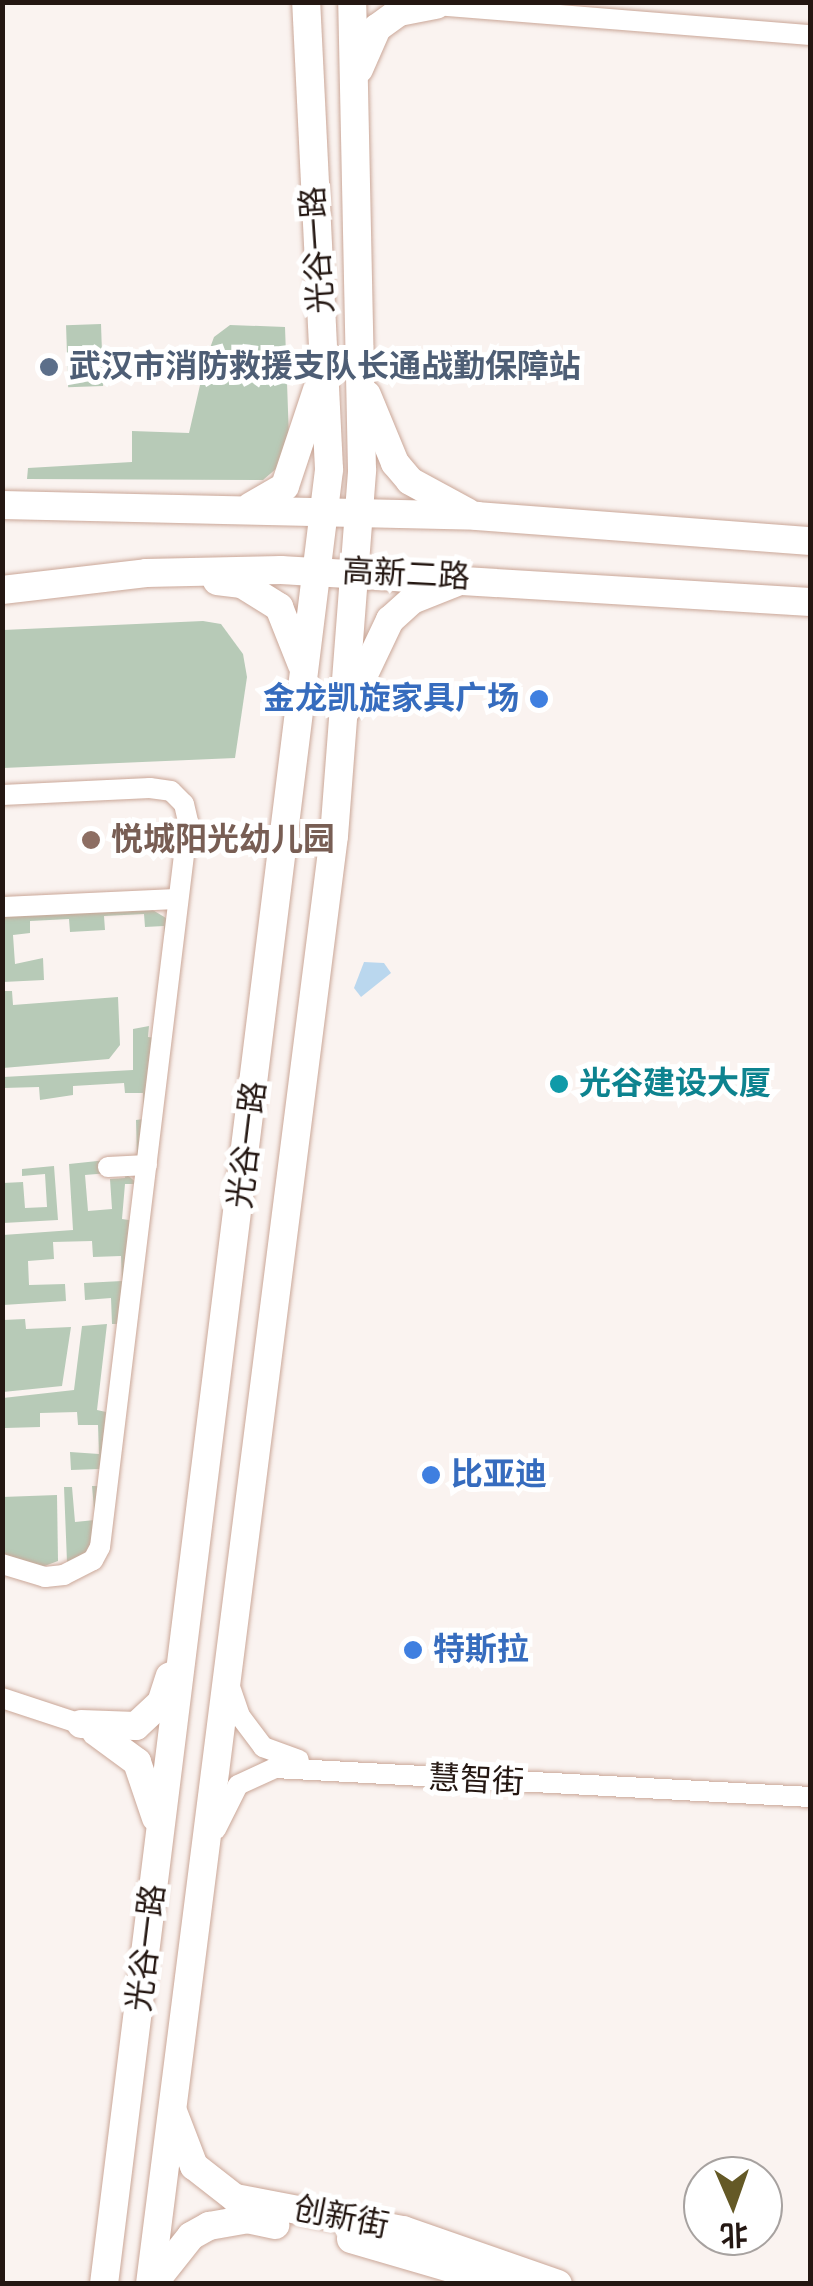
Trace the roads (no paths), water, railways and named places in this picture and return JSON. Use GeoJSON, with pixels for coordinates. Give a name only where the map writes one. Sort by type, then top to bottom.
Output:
{"type":"FeatureCollection","features":[{"type":"Feature","properties":{"kind":"main road","name":"光谷一路"},"geometry":{"type":"LineString","coordinates":[[104,2284],[307,681],[324,511],[326,360],[315,256],[306,2]]}},
{"type":"Feature","properties":{"kind":"main road","name":"光谷一路"},"geometry":{"type":"LineString","coordinates":[[151,2284],[334,836],[340,722],[360,512],[363,384],[352,2]]}},
{"type":"Feature","properties":{"kind":"main road"},"geometry":{"type":"LineString","coordinates":[[355,90],[363,50],[378,28],[398,12],[432,4]]}},
{"type":"Feature","properties":{"kind":"main road"},"geometry":{"type":"LineString","coordinates":[[240,510],[285,486],[326,360]]}},
{"type":"Feature","properties":{"kind":"main road"},"geometry":{"type":"LineString","coordinates":[[363,384],[395,463],[410,481],[477,516]]}},
{"type":"Feature","properties":{"kind":"main road","name":"高新二路"},"geometry":{"type":"LineString","coordinates":[[2,505],[477,516],[810,541]]}},
{"type":"Feature","properties":{"kind":"main road","name":"高新二路"},"geometry":{"type":"LineString","coordinates":[[2,590],[146,573],[318,571],[810,602]]}},
{"type":"Feature","properties":{"kind":"main road"},"geometry":{"type":"LineString","coordinates":[[146,573],[242,584],[270,599],[290,622],[307,681]]}},
{"type":"Feature","properties":{"kind":"main road"},"geometry":{"type":"LineString","coordinates":[[340,722],[390,620],[433,588],[472,579]]}},
{"type":"Feature","properties":{"kind":"main road"},"geometry":{"type":"LineString","coordinates":[[211,1431],[224,1389],[243,1368],[251,1373],[256,1435]]}},
{"type":"Feature","properties":{"kind":"main road"},"geometry":{"type":"LineString","coordinates":[[81,1724],[121,1730],[151,1714],[186,1629]]}},
{"type":"Feature","properties":{"kind":"main road"},"geometry":{"type":"LineString","coordinates":[[81,1724],[138,1762],[161,1841]]}},
{"type":"Feature","properties":{"kind":"main road","name":"创新街"},"geometry":{"type":"LineString","coordinates":[[172,2104],[194,2166],[235,2198],[403,2230],[558,2284]]}},
{"type":"Feature","properties":{"kind":"main road","name":"创新街"},"geometry":{"type":"LineString","coordinates":[[151,2284],[191,2236],[247,2219],[381,2245],[505,2284]]}},
{"type":"Feature","properties":{"kind":"street"},"geometry":{"type":"LineString","coordinates":[[432,4],[810,35]]}},
{"type":"Feature","properties":{"kind":"street"},"geometry":{"type":"LineString","coordinates":[[2,795],[170,792],[184,804],[188,822],[100,1547],[93,1560],[64,1575],[45,1578],[2,1564]]}},
{"type":"Feature","properties":{"kind":"street"},"geometry":{"type":"LineString","coordinates":[[2,907],[177,900]]}},
{"type":"Feature","properties":{"kind":"street"},"geometry":{"type":"LineString","coordinates":[[108,1166],[147,1165]]}},
{"type":"Feature","properties":{"kind":"street","name":"慧智街"},"geometry":{"type":"LineString","coordinates":[[226,1674],[250,1733],[275,1754],[297,1760],[810,1788]]}},
{"type":"Feature","properties":{"kind":"street"},"geometry":{"type":"LineString","coordinates":[[2,1698],[81,1724]]}},
{"type":"Feature","properties":{"kind":"street","name":"慧智街"},"geometry":{"type":"LineString","coordinates":[[202,1869],[228,1798],[264,1768],[810,1797]]}},
{"type":"Feature","properties":{"kind":"water"},"geometry":{"type":"Polygon","coordinates":[[[364,962],[384,963],[391,973],[361,997],[354,988],[364,962]]]}},
{"type":"Feature","properties":{"kind":"place","name":"武汉市消防救援支队长通战勤保障站"},"geometry":{"type":"Point","coordinates":[49,367]}},
{"type":"Feature","properties":{"kind":"place","name":"金龙凯旋家具广场"},"geometry":{"type":"Point","coordinates":[539,699]}},
{"type":"Feature","properties":{"kind":"place","name":"悦城阳光幼儿园"},"geometry":{"type":"Point","coordinates":[91,840]}},
{"type":"Feature","properties":{"kind":"place","name":"光谷建设大厦"},"geometry":{"type":"Point","coordinates":[559,1084]}},
{"type":"Feature","properties":{"kind":"place","name":"比亚迪"},"geometry":{"type":"Point","coordinates":[431,1475]}},
{"type":"Feature","properties":{"kind":"place","name":"特斯拉"},"geometry":{"type":"Point","coordinates":[413,1650]}}]}
